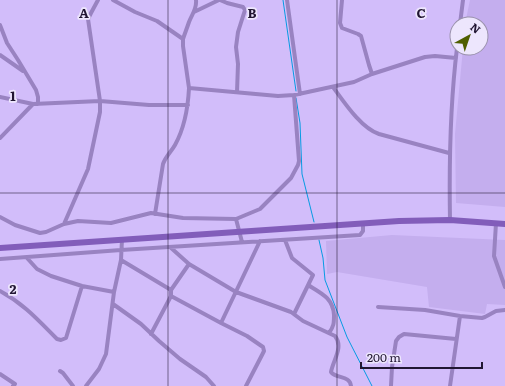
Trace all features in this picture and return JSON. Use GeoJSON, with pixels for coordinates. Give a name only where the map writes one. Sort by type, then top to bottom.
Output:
{"type":"FeatureCollection","features":[{"type":"Feature","properties":{"kind":"main road"},"geometry":{"type":"LineString","coordinates":[[0,248],[398,220],[450,220],[505,224]]}},
{"type":"Feature","properties":{"kind":"street"},"geometry":{"type":"LineString","coordinates":[[64,224],[88,169],[100,112],[100,101],[88,19],[98,0]]}},
{"type":"Feature","properties":{"kind":"street"},"geometry":{"type":"LineString","coordinates":[[113,0],[135,12],[157,21],[184,39]]}},
{"type":"Feature","properties":{"kind":"street"},"geometry":{"type":"LineString","coordinates":[[155,214],[163,164],[165,158],[178,140],[183,127],[188,105],[189,88],[183,46],[190,20],[196,7],[196,0]]}},
{"type":"Feature","properties":{"kind":"street"},"geometry":{"type":"LineString","coordinates":[[194,13],[219,0],[243,7],[245,10],[238,32],[236,47],[238,64],[237,92]]}},
{"type":"Feature","properties":{"kind":"street"},"geometry":{"type":"LineString","coordinates":[[287,0],[300,94]]}},
{"type":"Feature","properties":{"kind":"street"},"geometry":{"type":"LineString","coordinates":[[342,0],[340,23],[342,28],[361,36],[372,74]]}},
{"type":"Feature","properties":{"kind":"street"},"geometry":{"type":"LineString","coordinates":[[461,16],[463,0]]}},
{"type":"Feature","properties":{"kind":"street"},"geometry":{"type":"LineString","coordinates":[[0,24],[7,43],[36,90],[38,104]]}},
{"type":"Feature","properties":{"kind":"street"},"geometry":{"type":"LineString","coordinates":[[0,55],[25,72]]}},
{"type":"Feature","properties":{"kind":"street"},"geometry":{"type":"LineString","coordinates":[[189,88],[278,96],[294,95],[354,82],[372,74],[424,57],[435,56],[456,58],[449,153],[450,220]]}},
{"type":"Feature","properties":{"kind":"street"},"geometry":{"type":"LineString","coordinates":[[333,87],[350,111],[372,131],[449,153]]}},
{"type":"Feature","properties":{"kind":"street"},"geometry":{"type":"LineString","coordinates":[[0,217],[15,225],[40,233],[64,224],[78,221],[111,224],[148,213],[183,218],[236,219],[260,209],[290,179],[298,165],[299,161],[294,95]]}},
{"type":"Feature","properties":{"kind":"street"},"geometry":{"type":"LineString","coordinates":[[0,97],[33,104],[100,101],[148,106],[188,105]]}},
{"type":"Feature","properties":{"kind":"street"},"geometry":{"type":"LineString","coordinates":[[0,138],[33,104]]}},
{"type":"Feature","properties":{"kind":"street"},"geometry":{"type":"LineString","coordinates":[[236,219],[242,242]]}},
{"type":"Feature","properties":{"kind":"street"},"geometry":{"type":"LineString","coordinates":[[0,260],[121,250],[360,235],[363,231],[363,223]]}},
{"type":"Feature","properties":{"kind":"street"},"geometry":{"type":"LineString","coordinates":[[496,223],[494,256],[505,287]]}},
{"type":"Feature","properties":{"kind":"street"},"geometry":{"type":"LineString","coordinates":[[86,386],[99,369],[106,354],[112,304],[121,260],[122,239]]}},
{"type":"Feature","properties":{"kind":"street"},"geometry":{"type":"LineString","coordinates":[[285,240],[292,258],[312,274],[308,286],[294,314]]}},
{"type":"Feature","properties":{"kind":"street"},"geometry":{"type":"LineString","coordinates":[[221,323],[260,241]]}},
{"type":"Feature","properties":{"kind":"street"},"geometry":{"type":"LineString","coordinates":[[170,247],[190,264],[236,292],[288,311],[303,321],[329,333],[336,338],[338,352],[331,373],[349,380],[351,386]]}},
{"type":"Feature","properties":{"kind":"street"},"geometry":{"type":"LineString","coordinates":[[27,258],[38,269],[50,276],[82,286],[114,292]]}},
{"type":"Feature","properties":{"kind":"street"},"geometry":{"type":"LineString","coordinates":[[121,260],[171,290]]}},
{"type":"Feature","properties":{"kind":"street"},"geometry":{"type":"LineString","coordinates":[[152,334],[171,296],[171,290],[190,264]]}},
{"type":"Feature","properties":{"kind":"street"},"geometry":{"type":"LineString","coordinates":[[0,291],[23,305],[58,339],[63,340],[66,338],[82,286]]}},
{"type":"Feature","properties":{"kind":"street"},"geometry":{"type":"LineString","coordinates":[[308,286],[324,295],[332,304],[334,310],[334,325],[329,333]]}},
{"type":"Feature","properties":{"kind":"street"},"geometry":{"type":"LineString","coordinates":[[171,296],[247,336],[261,345],[264,351],[246,386]]}},
{"type":"Feature","properties":{"kind":"street"},"geometry":{"type":"LineString","coordinates":[[112,304],[137,321],[180,358],[206,377],[214,386]]}},
{"type":"Feature","properties":{"kind":"street"},"geometry":{"type":"LineString","coordinates":[[378,307],[425,310],[482,318],[498,310],[505,310]]}},
{"type":"Feature","properties":{"kind":"street"},"geometry":{"type":"LineString","coordinates":[[450,386],[460,316]]}},
{"type":"Feature","properties":{"kind":"street"},"geometry":{"type":"LineString","coordinates":[[391,386],[396,341],[401,335],[404,334],[456,339]]}},
{"type":"Feature","properties":{"kind":"street"},"geometry":{"type":"LineString","coordinates":[[60,371],[73,386]]}},
{"type":"Feature","properties":{"kind":"street"},"geometry":{"type":"LineString","coordinates":[[0,374],[14,385],[19,386]]}},
{"type":"Feature","properties":{"kind":"shaded area"},"geometry":{"type":"Polygon","coordinates":[[[470,0],[505,0],[505,207],[456,203],[455,134],[462,56],[489,56],[489,16],[467,16],[470,0]]]}},
{"type":"Feature","properties":{"kind":"shaded area"},"geometry":{"type":"Polygon","coordinates":[[[392,235],[505,240],[505,305],[487,304],[485,314],[429,307],[427,287],[337,272],[327,274],[326,241],[392,235]]]}},
{"type":"Feature","properties":{"kind":"waterway"},"geometry":{"type":"LineString","coordinates":[[283,0],[296,91]]}},
{"type":"Feature","properties":{"kind":"waterway"},"geometry":{"type":"LineString","coordinates":[[296,98],[300,123],[302,174],[314,222]]}},
{"type":"Feature","properties":{"kind":"waterway"},"geometry":{"type":"LineString","coordinates":[[319,240],[323,258],[325,280],[347,337],[372,386]]}}]}
